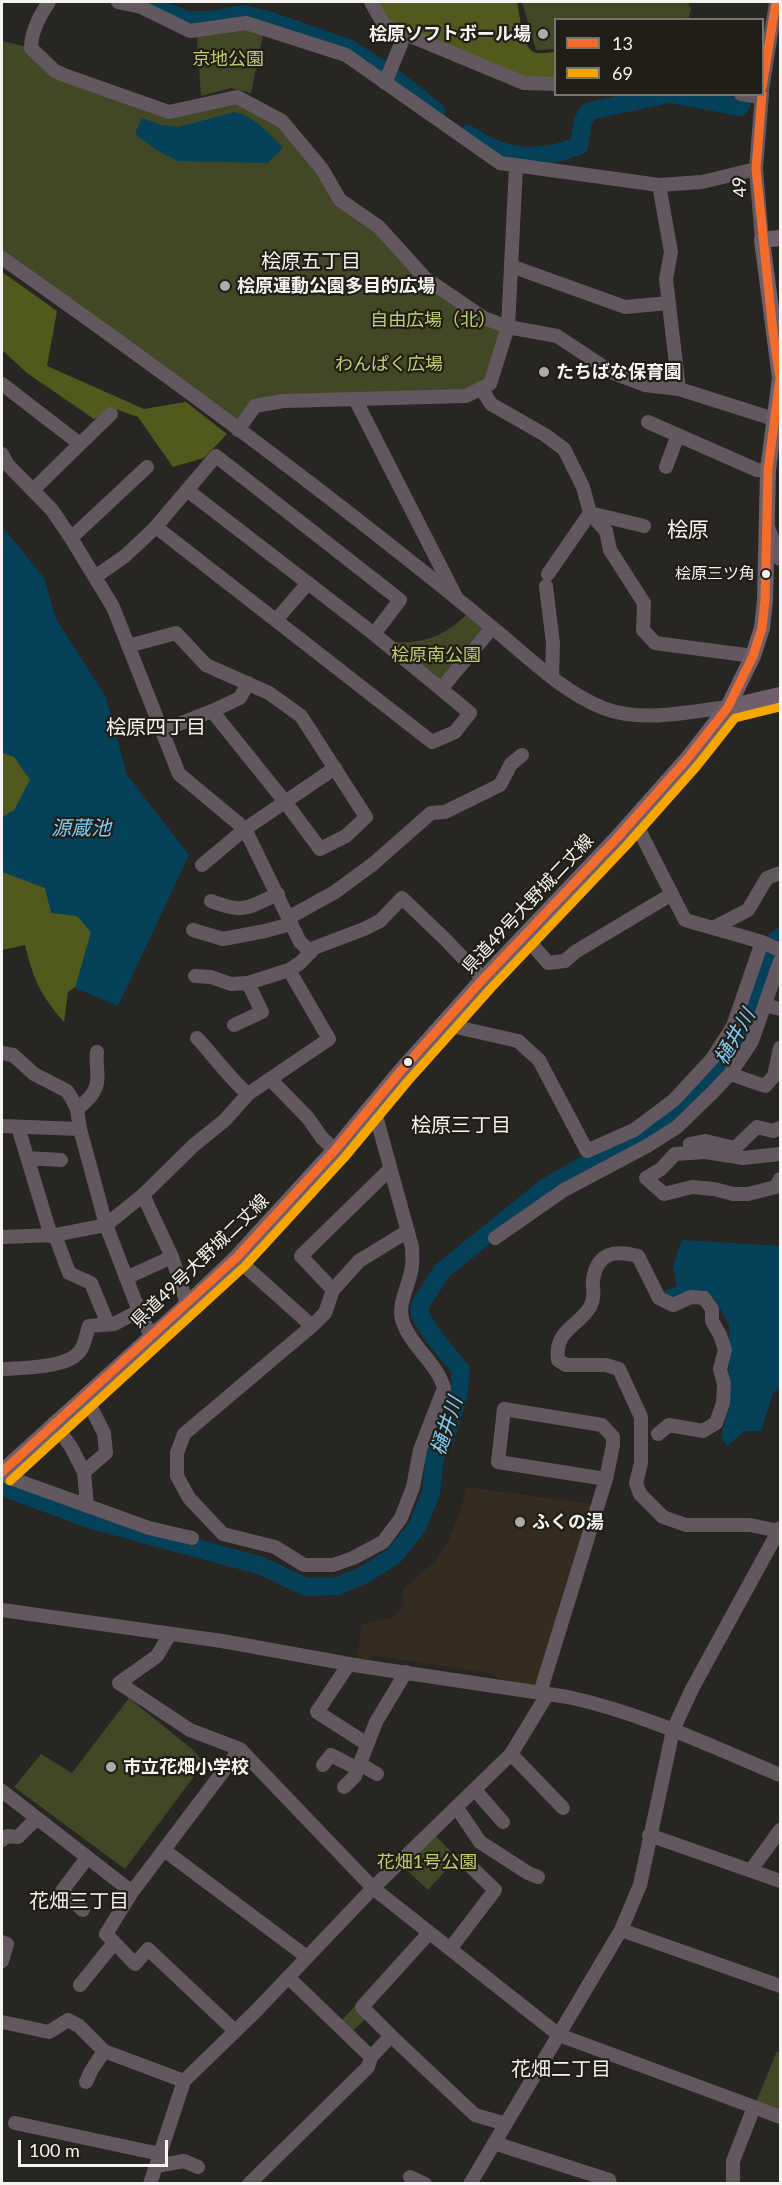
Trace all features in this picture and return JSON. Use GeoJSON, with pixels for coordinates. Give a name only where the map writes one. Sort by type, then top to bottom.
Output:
{"type":"FeatureCollection","features":[{"type":"Feature","properties":{"kind":"main road"},"geometry":{"type":"LineString","coordinates":[[762,240],[780,238]]}},
{"type":"Feature","properties":{"kind":"main road","name":"県道49号大野城二丈線"},"geometry":{"type":"LineString","coordinates":[[2,1473],[236,1258],[335,1150],[483,979],[688,758],[728,707],[753,656],[762,628],[768,470],[778,419],[780,378],[762,240]]}},
{"type":"Feature","properties":{"kind":"main road"},"geometry":{"type":"LineString","coordinates":[[728,707],[780,695]]}},
{"type":"Feature","properties":{"kind":"street"},"geometry":{"type":"LineString","coordinates":[[49,2],[38,20],[31,40],[31,48],[55,71],[169,111],[237,97],[282,121],[322,169],[340,200],[379,227],[425,278],[484,318],[508,327],[557,336],[613,373],[645,385],[679,389],[778,419]]}},
{"type":"Feature","properties":{"kind":"street"},"geometry":{"type":"LineString","coordinates":[[118,2],[141,7],[190,32],[246,23],[346,55],[388,77],[500,163],[659,185],[702,182],[756,169]]}},
{"type":"Feature","properties":{"kind":"street"},"geometry":{"type":"LineString","coordinates":[[371,2],[384,25],[524,83],[554,84]]}},
{"type":"Feature","properties":{"kind":"street","name":"49"},"geometry":{"type":"LineString","coordinates":[[764,85],[775,33],[776,5]]}},
{"type":"Feature","properties":{"kind":"street"},"geometry":{"type":"LineString","coordinates":[[388,77],[405,34]]}},
{"type":"Feature","properties":{"kind":"street","name":"49"},"geometry":{"type":"LineString","coordinates":[[762,96],[756,169],[762,240]]}},
{"type":"Feature","properties":{"kind":"street"},"geometry":{"type":"LineString","coordinates":[[238,430],[255,406],[283,400],[466,396],[490,384],[508,327],[516,166]]}},
{"type":"Feature","properties":{"kind":"street"},"geometry":{"type":"LineString","coordinates":[[659,185],[671,252],[666,279],[679,389]]}},
{"type":"Feature","properties":{"kind":"street"},"geometry":{"type":"LineString","coordinates":[[2,258],[107,332],[338,504],[552,678],[584,699],[605,709],[634,716],[667,715],[728,707]]}},
{"type":"Feature","properties":{"kind":"street"},"geometry":{"type":"LineString","coordinates":[[511,266],[625,307],[669,303]]}},
{"type":"Feature","properties":{"kind":"street"},"geometry":{"type":"LineString","coordinates":[[2,384],[80,444]]}},
{"type":"Feature","properties":{"kind":"street"},"geometry":{"type":"LineString","coordinates":[[481,388],[491,404],[545,435],[564,449],[583,487],[590,513],[606,531],[610,550],[644,603],[643,630],[655,643],[753,656]]}},
{"type":"Feature","properties":{"kind":"street"},"geometry":{"type":"LineString","coordinates":[[355,399],[457,599]]}},
{"type":"Feature","properties":{"kind":"street"},"geometry":{"type":"LineString","coordinates":[[33,490],[111,414]]}},
{"type":"Feature","properties":{"kind":"street"},"geometry":{"type":"LineString","coordinates":[[648,422],[758,470],[768,470]]}},
{"type":"Feature","properties":{"kind":"street"},"geometry":{"type":"LineString","coordinates":[[666,467],[678,435]]}},
{"type":"Feature","properties":{"kind":"street"},"geometry":{"type":"LineString","coordinates":[[2,454],[8,465],[52,510],[113,607],[179,774],[245,829],[300,942],[311,952]]}},
{"type":"Feature","properties":{"kind":"street"},"geometry":{"type":"LineString","coordinates":[[95,577],[125,556],[153,530],[216,456],[400,600],[374,634]]}},
{"type":"Feature","properties":{"kind":"street"},"geometry":{"type":"LineString","coordinates":[[71,538],[147,467]]}},
{"type":"Feature","properties":{"kind":"street"},"geometry":{"type":"LineString","coordinates":[[153,530],[156,527],[432,742],[455,732],[470,713],[374,634],[187,490]]}},
{"type":"Feature","properties":{"kind":"street"},"geometry":{"type":"LineString","coordinates":[[590,513],[644,526]]}},
{"type":"Feature","properties":{"kind":"street"},"geometry":{"type":"LineString","coordinates":[[552,678],[553,643],[547,580],[590,513]]}},
{"type":"Feature","properties":{"kind":"street"},"geometry":{"type":"LineString","coordinates":[[767,525],[780,559]]}},
{"type":"Feature","properties":{"kind":"street"},"geometry":{"type":"LineString","coordinates":[[276,620],[308,583]]}},
{"type":"Feature","properties":{"kind":"street"},"geometry":{"type":"LineString","coordinates":[[441,689],[492,628]]}},
{"type":"Feature","properties":{"kind":"street"},"geometry":{"type":"LineString","coordinates":[[128,646],[176,633],[206,665],[269,693],[301,716],[366,818],[346,836],[320,849],[212,711]]}},
{"type":"Feature","properties":{"kind":"street"},"geometry":{"type":"LineString","coordinates":[[161,731],[240,698],[248,683]]}},
{"type":"Feature","properties":{"kind":"street"},"geometry":{"type":"LineString","coordinates":[[193,930],[222,939],[265,931],[290,921],[373,864],[431,813],[445,812],[500,785],[511,764],[522,755]]}},
{"type":"Feature","properties":{"kind":"street"},"geometry":{"type":"LineString","coordinates":[[202,866],[245,829],[335,768]]}},
{"type":"Feature","properties":{"kind":"street"},"geometry":{"type":"LineString","coordinates":[[633,819],[685,920],[774,949]]}},
{"type":"Feature","properties":{"kind":"street"},"geometry":{"type":"LineString","coordinates":[[713,928],[748,910],[767,878],[780,873]]}},
{"type":"Feature","properties":{"kind":"street"},"geometry":{"type":"LineString","coordinates":[[211,901],[232,909],[247,908],[278,894]]}},
{"type":"Feature","properties":{"kind":"street"},"geometry":{"type":"LineString","coordinates":[[524,935],[548,963],[565,961],[575,952],[672,894]]}},
{"type":"Feature","properties":{"kind":"street"},"geometry":{"type":"LineString","coordinates":[[195,976],[211,977],[231,984],[248,983],[289,970],[315,948],[380,921],[402,898],[483,979]]}},
{"type":"Feature","properties":{"kind":"street"},"geometry":{"type":"LineString","coordinates":[[495,1238],[564,1190],[647,1146],[677,1127],[730,1074],[752,1041],[765,1005],[774,949]]}},
{"type":"Feature","properties":{"kind":"street"},"geometry":{"type":"LineString","coordinates":[[443,1024],[518,1041],[539,1060],[586,1152],[634,1130],[674,1100],[712,1059],[733,1026],[774,949]]}},
{"type":"Feature","properties":{"kind":"street"},"geometry":{"type":"LineString","coordinates":[[3,1233],[53,1236],[106,1225],[143,1195],[225,1120],[248,1094],[329,1039],[289,970]]}},
{"type":"Feature","properties":{"kind":"street"},"geometry":{"type":"LineString","coordinates":[[234,1025],[262,1012],[248,983]]}},
{"type":"Feature","properties":{"kind":"street"},"geometry":{"type":"LineString","coordinates":[[765,1005],[780,1009]]}},
{"type":"Feature","properties":{"kind":"street"},"geometry":{"type":"LineString","coordinates":[[196,1038],[236,1084],[248,1094]]}},
{"type":"Feature","properties":{"kind":"street"},"geometry":{"type":"LineString","coordinates":[[730,1074],[765,1086],[774,1076],[780,1048]]}},
{"type":"Feature","properties":{"kind":"street"},"geometry":{"type":"LineString","coordinates":[[77,1109],[95,1091],[98,1078],[95,1061],[97,1052]]}},
{"type":"Feature","properties":{"kind":"street"},"geometry":{"type":"LineString","coordinates":[[2,1053],[13,1055],[34,1074],[67,1091],[77,1109],[80,1129],[106,1225],[151,1336]]}},
{"type":"Feature","properties":{"kind":"street"},"geometry":{"type":"LineString","coordinates":[[270,1079],[335,1150]]}},
{"type":"Feature","properties":{"kind":"street"},"geometry":{"type":"LineString","coordinates":[[372,1106],[408,1231],[412,1247],[412,1267],[404,1291],[401,1312],[404,1326],[441,1377],[444,1388],[420,1450],[413,1486],[401,1518],[383,1542],[333,1565],[304,1565],[275,1548],[223,1534],[189,1498],[177,1476],[177,1453],[184,1434],[312,1326],[325,1313],[333,1290],[359,1261],[408,1231]]}},
{"type":"Feature","properties":{"kind":"street"},"geometry":{"type":"LineString","coordinates":[[2,1126],[80,1129]]}},
{"type":"Feature","properties":{"kind":"street"},"geometry":{"type":"LineString","coordinates":[[18,1127],[53,1236],[69,1273],[91,1283],[108,1324]]}},
{"type":"Feature","properties":{"kind":"street"},"geometry":{"type":"LineString","coordinates":[[677,1127],[686,1149]]}},
{"type":"Feature","properties":{"kind":"street"},"geometry":{"type":"LineString","coordinates":[[780,1128],[773,1131],[757,1127],[735,1148],[705,1141],[675,1154],[661,1169],[646,1178],[664,1194],[692,1187],[733,1194],[748,1194],[776,1187],[780,1179]]}},
{"type":"Feature","properties":{"kind":"street"},"geometry":{"type":"LineString","coordinates":[[686,1149],[742,1158],[780,1154]]}},
{"type":"Feature","properties":{"kind":"street"},"geometry":{"type":"LineString","coordinates":[[27,1158],[61,1160]]}},
{"type":"Feature","properties":{"kind":"street"},"geometry":{"type":"LineString","coordinates":[[333,1290],[301,1256],[390,1169]]}},
{"type":"Feature","properties":{"kind":"street"},"geometry":{"type":"LineString","coordinates":[[143,1195],[172,1257],[187,1304]]}},
{"type":"Feature","properties":{"kind":"street"},"geometry":{"type":"LineString","coordinates":[[471,2184],[621,1930],[640,1885],[673,1730],[692,1689],[780,1529],[750,1525],[686,1525],[663,1517],[640,1494],[636,1483],[641,1463],[641,1418],[619,1369],[606,1365],[566,1365],[558,1360],[556,1350],[566,1329],[590,1308],[595,1294],[592,1282],[596,1267],[608,1254],[621,1251],[638,1256],[659,1298],[672,1305],[691,1297],[704,1298],[712,1309],[712,1321],[725,1350],[720,1369],[724,1384],[723,1403],[716,1423],[703,1431],[669,1425],[658,1434]]}},
{"type":"Feature","properties":{"kind":"street"},"geometry":{"type":"LineString","coordinates":[[126,1278],[172,1257]]}},
{"type":"Feature","properties":{"kind":"street"},"geometry":{"type":"LineString","coordinates":[[236,1258],[312,1326]]}},
{"type":"Feature","properties":{"kind":"street"},"geometry":{"type":"LineString","coordinates":[[2,1369],[34,1367],[72,1359],[81,1351],[88,1326],[114,1324],[139,1311]]}},
{"type":"Feature","properties":{"kind":"street"},"geometry":{"type":"LineString","coordinates":[[84,1472],[106,1453],[104,1432],[85,1396]]}},
{"type":"Feature","properties":{"kind":"street"},"geometry":{"type":"LineString","coordinates":[[150,2184],[184,2081],[373,1888],[511,1754],[543,1694],[606,1479],[613,1437],[602,1425],[504,1409],[498,1462],[606,1479]]}},
{"type":"Feature","properties":{"kind":"street"},"geometry":{"type":"LineString","coordinates":[[54,1423],[71,1447],[84,1472],[87,1506]]}},
{"type":"Feature","properties":{"kind":"street"},"geometry":{"type":"LineString","coordinates":[[2,1473],[149,1528],[192,1538]]}},
{"type":"Feature","properties":{"kind":"street"},"geometry":{"type":"LineString","coordinates":[[2,1610],[170,1634],[597,1704],[673,1730],[780,1775]]}},
{"type":"Feature","properties":{"kind":"street"},"geometry":{"type":"LineString","coordinates":[[170,1634],[157,1656],[119,1683],[190,1730],[240,1749],[373,1888],[559,2036],[780,2116]]}},
{"type":"Feature","properties":{"kind":"street"},"geometry":{"type":"LineString","coordinates":[[349,1664],[317,1712],[367,1744]]}},
{"type":"Feature","properties":{"kind":"street"},"geometry":{"type":"LineString","coordinates":[[344,1787],[355,1776],[376,1722],[405,1672]]}},
{"type":"Feature","properties":{"kind":"street"},"geometry":{"type":"LineString","coordinates":[[235,2031],[148,1948],[135,1964],[106,1934],[132,1892],[240,1749]]}},
{"type":"Feature","properties":{"kind":"street"},"geometry":{"type":"LineString","coordinates":[[511,1754],[563,1808]]}},
{"type":"Feature","properties":{"kind":"street"},"geometry":{"type":"LineString","coordinates":[[323,1765],[331,1755],[377,1774]]}},
{"type":"Feature","properties":{"kind":"street"},"geometry":{"type":"LineString","coordinates":[[475,1790],[503,1821]]}},
{"type":"Feature","properties":{"kind":"street"},"geometry":{"type":"LineString","coordinates":[[2,1791],[132,1892]]}},
{"type":"Feature","properties":{"kind":"street"},"geometry":{"type":"LineString","coordinates":[[457,1808],[480,1842],[538,1877]]}},
{"type":"Feature","properties":{"kind":"street"},"geometry":{"type":"LineString","coordinates":[[2,1840],[7,1836],[18,1838],[36,1819]]}},
{"type":"Feature","properties":{"kind":"street"},"geometry":{"type":"LineString","coordinates":[[751,1870],[780,1830]]}},
{"type":"Feature","properties":{"kind":"street"},"geometry":{"type":"LineString","coordinates":[[649,1835],[780,1881]]}},
{"type":"Feature","properties":{"kind":"street"},"geometry":{"type":"LineString","coordinates":[[164,1850],[307,1957]]}},
{"type":"Feature","properties":{"kind":"street"},"geometry":{"type":"LineString","coordinates":[[83,1910],[62,1891],[87,1858]]}},
{"type":"Feature","properties":{"kind":"street"},"geometry":{"type":"LineString","coordinates":[[450,1949],[495,1890],[463,1859]]}},
{"type":"Feature","properties":{"kind":"street"},"geometry":{"type":"LineString","coordinates":[[621,1930],[780,1986]]}},
{"type":"Feature","properties":{"kind":"street"},"geometry":{"type":"LineString","coordinates":[[429,1933],[362,2007],[475,2115],[506,2124]]}},
{"type":"Feature","properties":{"kind":"street"},"geometry":{"type":"LineString","coordinates":[[2,1942],[7,1944],[2,1961]]}},
{"type":"Feature","properties":{"kind":"street"},"geometry":{"type":"LineString","coordinates":[[80,1985],[114,1942]]}},
{"type":"Feature","properties":{"kind":"street"},"geometry":{"type":"LineString","coordinates":[[288,1977],[370,2057]]}},
{"type":"Feature","properties":{"kind":"street"},"geometry":{"type":"LineString","coordinates":[[2,2022],[49,2032],[68,2020],[79,2026],[104,2051],[184,2081]]}},
{"type":"Feature","properties":{"kind":"street"},"geometry":{"type":"LineString","coordinates":[[249,2184],[368,2067],[370,2057],[391,2036]]}},
{"type":"Feature","properties":{"kind":"street"},"geometry":{"type":"LineString","coordinates":[[86,2082],[104,2051]]}},
{"type":"Feature","properties":{"kind":"street"},"geometry":{"type":"LineString","coordinates":[[733,2184],[733,2161],[754,2107]]}},
{"type":"Feature","properties":{"kind":"street"},"geometry":{"type":"LineString","coordinates":[[15,2123],[158,2160],[184,2161],[198,2167]]}},
{"type":"Feature","properties":{"kind":"street"},"geometry":{"type":"LineString","coordinates":[[494,2143],[609,2180],[610,2184]]}},
{"type":"Feature","properties":{"kind":"street"},"geometry":{"type":"LineString","coordinates":[[482,2164],[484,2184]]}},
{"type":"Feature","properties":{"kind":"street"},"geometry":{"type":"LineString","coordinates":[[410,2177],[425,2184]]}},
{"type":"Feature","properties":{"kind":"shaded area"},"geometry":{"type":"Polygon","coordinates":[[[466,1487],[591,1504],[538,1689],[513,1685],[488,1673],[372,1655],[370,1661],[357,1660],[362,1624],[392,1618],[405,1605],[402,1590],[433,1563],[446,1546],[461,1511],[466,1487]]]}},
{"type":"Feature","properties":{"kind":"green space"},"geometry":{"type":"Polygon","coordinates":[[[379,2],[517,2],[522,31],[531,51],[554,52],[554,80],[528,79],[389,23],[379,2]]]}},
{"type":"Feature","properties":{"kind":"green space","name":"桧原ソフトボール場"},"geometry":{"type":"Polygon","coordinates":[[[522,2],[688,2],[691,9],[689,17],[686,18],[554,18],[554,49],[536,50],[522,2]]]}},
{"type":"Feature","properties":{"kind":"green space","name":"京地公園"},"geometry":{"type":"Polygon","coordinates":[[[241,27],[263,35],[251,93],[231,88],[201,96],[197,36],[241,27]]]}},
{"type":"Feature","properties":{"kind":"green space"},"geometry":{"type":"Polygon","coordinates":[[[2,41],[31,48],[55,71],[169,111],[237,97],[282,121],[340,200],[425,278],[508,327],[490,384],[466,396],[255,406],[238,430],[2,266],[2,41]]]}},
{"type":"Feature","properties":{"kind":"green space"},"geometry":{"type":"Polygon","coordinates":[[[2,272],[57,311],[47,366],[144,409],[186,402],[227,434],[204,458],[173,467],[138,417],[115,409],[94,419],[27,373],[2,350],[2,272]]]}},
{"type":"Feature","properties":{"kind":"green space","name":"桧原南公園"},"geometry":{"type":"Polygon","coordinates":[[[466,615],[483,628],[439,683],[391,642],[413,642],[432,638],[449,629],[466,615]]]}},
{"type":"Feature","properties":{"kind":"green space"},"geometry":{"type":"Polygon","coordinates":[[[2,747],[22,752],[39,782],[2,826],[2,747]]]}},
{"type":"Feature","properties":{"kind":"green space"},"geometry":{"type":"Polygon","coordinates":[[[2,862],[55,892],[78,911],[100,934],[86,979],[68,992],[64,1022],[39,987],[25,945],[2,950],[2,862]]]}},
{"type":"Feature","properties":{"kind":"green space"},"geometry":{"type":"Polygon","coordinates":[[[129,1698],[193,1750],[204,1763],[125,1869],[14,1787],[41,1754],[72,1773],[129,1698]]]}},
{"type":"Feature","properties":{"kind":"green space","name":"花畑1号公園"},"geometry":{"type":"Polygon","coordinates":[[[432,1832],[457,1858],[428,1890],[399,1863],[432,1832]]]}},
{"type":"Feature","properties":{"kind":"green space"},"geometry":{"type":"Polygon","coordinates":[[[358,2003],[370,2015],[348,2035],[337,2025],[358,2003]]]}},
{"type":"Feature","properties":{"kind":"green space"},"geometry":{"type":"Polygon","coordinates":[[[777,2051],[780,2052],[780,2117],[754,2107],[777,2051]]]}},
{"type":"Feature","properties":{"kind":"water"},"geometry":{"type":"Polygon","coordinates":[[[234,112],[254,121],[283,147],[268,163],[178,161],[158,151],[135,134],[142,118],[161,125],[179,127],[234,112]]]}},
{"type":"Feature","properties":{"kind":"water","name":"源蔵池"},"geometry":{"type":"Polygon","coordinates":[[[2,526],[44,578],[56,619],[106,697],[127,775],[189,855],[118,1006],[75,988],[91,932],[77,916],[51,913],[45,888],[2,872],[2,817],[14,810],[30,780],[14,757],[2,753],[2,526]]]}},
{"type":"Feature","properties":{"kind":"water"},"geometry":{"type":"Polygon","coordinates":[[[682,1240],[780,1246],[780,1387],[773,1393],[761,1431],[745,1431],[727,1446],[721,1436],[728,1411],[729,1324],[714,1298],[693,1291],[667,1299],[664,1291],[677,1286],[673,1266],[682,1240]]]}},
{"type":"Feature","properties":{"kind":"waterway"},"geometry":{"type":"LineString","coordinates":[[148,5],[187,20],[210,20],[242,14],[265,19],[348,48],[388,73],[436,111]]}},
{"type":"Feature","properties":{"kind":"waterway"},"geometry":{"type":"LineString","coordinates":[[468,134],[482,143],[509,153],[536,156],[550,154],[579,146],[583,121],[589,111],[660,96]]}},
{"type":"Feature","properties":{"kind":"waterway"},"geometry":{"type":"LineString","coordinates":[[681,96],[740,107],[745,96]]}},
{"type":"Feature","properties":{"kind":"waterway","name":"樋井川"},"geometry":{"type":"LineString","coordinates":[[2,1487],[92,1520],[262,1566],[306,1587],[337,1586],[364,1575],[394,1556],[417,1527],[431,1493],[435,1456],[446,1436],[458,1398],[461,1370],[433,1336],[420,1315],[420,1305],[442,1271],[546,1187],[666,1119],[716,1070],[752,1011],[777,939],[780,937]]}},
{"type":"Feature","properties":{"kind":"transit line","name":"13"},"geometry":{"type":"LineString","coordinates":[[764,75],[776,2]]}},
{"type":"Feature","properties":{"kind":"transit line","name":"13"},"geometry":{"type":"LineString","coordinates":[[2,1472],[236,1258],[335,1150],[399,1073],[483,979],[617,838],[688,758],[728,707],[753,656],[762,628],[765,600],[768,470],[780,378],[756,169],[762,96]]}},
{"type":"Feature","properties":{"kind":"transit line","name":"69"},"geometry":{"type":"LineString","coordinates":[[10,1481],[245,1266],[344,1158],[408,1081],[492,987],[626,846],[697,766],[735,718],[780,707]]}},
{"type":"Feature","properties":{"kind":"place","name":"桧原ソフトボール場"},"geometry":{"type":"Point","coordinates":[543,34]}},
{"type":"Feature","properties":{"kind":"place","name":"桧原運動公園多目的広場"},"geometry":{"type":"Point","coordinates":[225,286]}},
{"type":"Feature","properties":{"kind":"place","name":"たちばな保育園"},"geometry":{"type":"Point","coordinates":[544,372]}},
{"type":"Feature","properties":{"kind":"place","name":"桧原三ツ角"},"geometry":{"type":"Point","coordinates":[766,574]}},
{"type":"Feature","properties":{"kind":"place","name":"ふくの湯"},"geometry":{"type":"Point","coordinates":[520,1522]}},
{"type":"Feature","properties":{"kind":"place","name":"市立花畑小学校"},"geometry":{"type":"Point","coordinates":[111,1767]}},
{"type":"Feature","properties":{"kind":"district","name":"桧原五丁目"},"geometry":{"type":"Point","coordinates":[311,262]}},
{"type":"Feature","properties":{"kind":"district","name":"桧原"},"geometry":{"type":"Point","coordinates":[688,530]}},
{"type":"Feature","properties":{"kind":"district","name":"桧原四丁目"},"geometry":{"type":"Point","coordinates":[156,728]}},
{"type":"Feature","properties":{"kind":"district","name":"桧原三丁目"},"geometry":{"type":"Point","coordinates":[461,1126]}},
{"type":"Feature","properties":{"kind":"district","name":"花畑三丁目"},"geometry":{"type":"Point","coordinates":[79,1902]}},
{"type":"Feature","properties":{"kind":"district","name":"花畑二丁目"},"geometry":{"type":"Point","coordinates":[561,2070]}},
{"type":"Feature","properties":{"kind":"park label","name":"自由広場（北）"},"geometry":{"type":"Point","coordinates":[433,320]}},
{"type":"Feature","properties":{"kind":"park label","name":"わんぱく広場"},"geometry":{"type":"Point","coordinates":[389,364]}}]}
